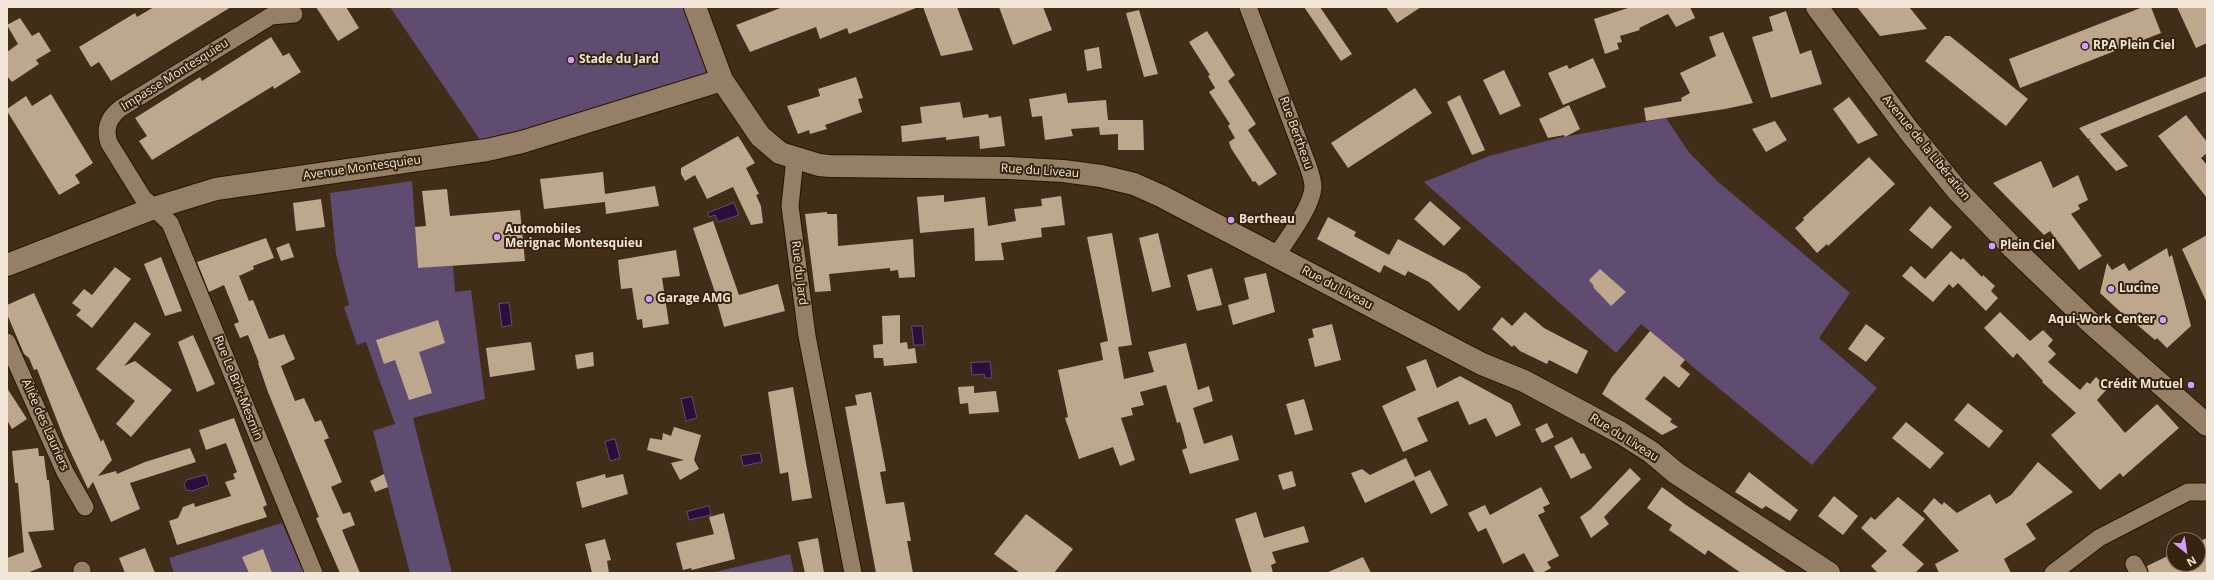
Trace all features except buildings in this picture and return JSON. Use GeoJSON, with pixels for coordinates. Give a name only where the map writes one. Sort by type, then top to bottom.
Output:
{"type":"FeatureCollection","features":[{"type":"Feature","properties":{"kind":"street"},"geometry":{"type":"LineString","coordinates":[[695,7],[722,80],[760,136],[780,153],[795,158]]}},
{"type":"Feature","properties":{"kind":"street","name":"Rue Bertheau"},"geometry":{"type":"LineString","coordinates":[[1248,7],[1308,166],[1313,187],[1311,196],[1303,212],[1276,256]]}},
{"type":"Feature","properties":{"kind":"street","name":"Avenue de la Libération"},"geometry":{"type":"LineString","coordinates":[[1817,7],[1910,131],[1957,190],[2013,248],[2091,323],[2207,425]]}},
{"type":"Feature","properties":{"kind":"street","name":"Impasse Montesquieu"},"geometry":{"type":"LineString","coordinates":[[154,208],[143,198],[109,143],[107,128],[113,114],[271,16],[294,14]]}},
{"type":"Feature","properties":{"kind":"street","name":"Avenue Montesquieu"},"geometry":{"type":"LineString","coordinates":[[7,265],[154,208],[216,189],[240,184],[487,150],[522,142],[722,80]]}},
{"type":"Feature","properties":{"kind":"street","name":"Rue du Liveau"},"geometry":{"type":"LineString","coordinates":[[795,158],[820,165],[830,166],[1008,168],[1101,176],[1134,184],[1161,196],[1482,364],[1524,381],[1621,433],[1651,452],[1676,473],[1829,573]]}},
{"type":"Feature","properties":{"kind":"street","name":"Rue du Jard"},"geometry":{"type":"LineString","coordinates":[[795,158],[790,206],[807,336],[853,573]]}},
{"type":"Feature","properties":{"kind":"street","name":"Rue Le Brix-Mesmin"},"geometry":{"type":"LineString","coordinates":[[154,208],[170,223],[314,573]]}},
{"type":"Feature","properties":{"kind":"street","name":"Allée des Lauriers"},"geometry":{"type":"LineString","coordinates":[[8,347],[65,472],[85,507]]}},
{"type":"Feature","properties":{"kind":"street"},"geometry":{"type":"LineString","coordinates":[[2053,573],[2099,538],[2188,492],[2207,492]]}},
{"type":"Feature","properties":{"kind":"shaded area","name":"Stade du Jard"},"geometry":{"type":"Polygon","coordinates":[[[390,7],[695,7],[722,80],[487,150],[390,7]]]}},
{"type":"Feature","properties":{"kind":"shaded area"},"geometry":{"type":"Polygon","coordinates":[[[1666,118],[1688,151],[1717,181],[1850,293],[1819,338],[1877,388],[1812,465],[1641,324],[1616,353],[1424,182],[1489,156],[1558,138],[1666,118]]]}},
{"type":"Feature","properties":{"kind":"shaded area"},"geometry":{"type":"Polygon","coordinates":[[[412,181],[418,268],[453,265],[455,292],[471,290],[485,399],[413,418],[452,573],[410,573],[373,431],[395,424],[366,342],[357,345],[344,307],[349,305],[336,254],[330,193],[412,181]]]}},
{"type":"Feature","properties":{"kind":"shaded area"},"geometry":{"type":"Polygon","coordinates":[[[734,203],[739,215],[718,222],[715,215],[709,217],[708,213],[734,203]]]}},
{"type":"Feature","properties":{"kind":"shaded area"},"geometry":{"type":"Polygon","coordinates":[[[509,303],[512,325],[502,327],[499,304],[509,303]]]}},
{"type":"Feature","properties":{"kind":"shaded area"},"geometry":{"type":"Polygon","coordinates":[[[912,326],[922,326],[924,345],[914,345],[912,326]]]}},
{"type":"Feature","properties":{"kind":"shaded area"},"geometry":{"type":"Polygon","coordinates":[[[990,362],[992,378],[985,378],[984,374],[972,375],[971,363],[990,362]]]}},
{"type":"Feature","properties":{"kind":"shaded area"},"geometry":{"type":"Polygon","coordinates":[[[692,397],[697,418],[686,421],[681,399],[692,397]]]}},
{"type":"Feature","properties":{"kind":"shaded area"},"geometry":{"type":"Polygon","coordinates":[[[615,439],[620,458],[610,461],[605,442],[615,439]]]}},
{"type":"Feature","properties":{"kind":"shaded area"},"geometry":{"type":"Polygon","coordinates":[[[760,453],[762,462],[743,466],[741,456],[760,453]]]}},
{"type":"Feature","properties":{"kind":"shaded area"},"geometry":{"type":"Polygon","coordinates":[[[206,475],[209,485],[192,491],[186,490],[184,484],[187,480],[206,475]]]}},
{"type":"Feature","properties":{"kind":"shaded area"},"geometry":{"type":"Polygon","coordinates":[[[709,506],[711,515],[689,520],[687,512],[709,506]]]}},
{"type":"Feature","properties":{"kind":"shaded area"},"geometry":{"type":"Polygon","coordinates":[[[282,523],[304,573],[174,573],[169,558],[282,523]]]}},
{"type":"Feature","properties":{"kind":"shaded area"},"geometry":{"type":"Polygon","coordinates":[[[790,554],[794,573],[711,573],[790,554]]]}},
{"type":"Feature","properties":{"kind":"place","name":"RPA Plein Ciel"},"geometry":{"type":"Point","coordinates":[2085,46]}},
{"type":"Feature","properties":{"kind":"place","name":"Stade du Jard"},"geometry":{"type":"Point","coordinates":[571,60]}},
{"type":"Feature","properties":{"kind":"place","name":"Bertheau"},"geometry":{"type":"Point","coordinates":[1231,220]}},
{"type":"Feature","properties":{"kind":"place","name":"Automobiles Merignac Montesquieu"},"geometry":{"type":"Point","coordinates":[497,237]}},
{"type":"Feature","properties":{"kind":"place","name":"Plein Ciel"},"geometry":{"type":"Point","coordinates":[1992,246]}},
{"type":"Feature","properties":{"kind":"place","name":"Lucine"},"geometry":{"type":"Point","coordinates":[2111,289]}},
{"type":"Feature","properties":{"kind":"place","name":"Garage AMG"},"geometry":{"type":"Point","coordinates":[649,299]}},
{"type":"Feature","properties":{"kind":"place","name":"Aqui-Work Center"},"geometry":{"type":"Point","coordinates":[2163,320]}},
{"type":"Feature","properties":{"kind":"place","name":"Crédit Mutuel"},"geometry":{"type":"Point","coordinates":[2191,385]}}]}
